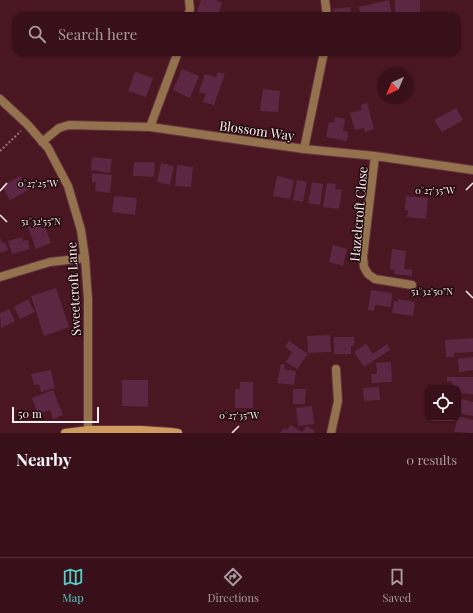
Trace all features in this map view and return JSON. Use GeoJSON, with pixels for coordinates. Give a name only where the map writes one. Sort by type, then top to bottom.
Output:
{"type":"FeatureCollection","features":[{"type":"Feature","properties":{"kind":"street"},"geometry":{"type":"LineString","coordinates":[[189,0],[189,12]]}},
{"type":"Feature","properties":{"kind":"street"},"geometry":{"type":"LineString","coordinates":[[325,0],[326,12]]}},
{"type":"Feature","properties":{"kind":"street"},"geometry":{"type":"LineString","coordinates":[[150,127],[177,56]]}},
{"type":"Feature","properties":{"kind":"street"},"geometry":{"type":"LineString","coordinates":[[304,149],[323,56]]}},
{"type":"Feature","properties":{"kind":"street","name":"Sweetcroft Lane"},"geometry":{"type":"LineString","coordinates":[[0,99],[27,124],[48,148],[68,186],[81,230],[88,299],[89,432]]}},
{"type":"Feature","properties":{"kind":"street","name":"Blossom Way"},"geometry":{"type":"LineString","coordinates":[[42,142],[59,128],[69,125],[150,127],[304,149],[375,156],[473,170]]}},
{"type":"Feature","properties":{"kind":"street","name":"Hazelcroft Close"},"geometry":{"type":"LineString","coordinates":[[375,156],[363,257],[364,267],[368,274],[375,279],[412,285]]}},
{"type":"Feature","properties":{"kind":"street"},"geometry":{"type":"LineString","coordinates":[[0,277],[50,262],[85,258]]}},
{"type":"Feature","properties":{"kind":"street"},"geometry":{"type":"LineString","coordinates":[[331,433],[338,401],[336,369]]}},
{"type":"Feature","properties":{"kind":"street"},"geometry":{"type":"LineString","coordinates":[[65,433],[141,430],[178,433]]}},
{"type":"Feature","properties":{"kind":"path"},"geometry":{"type":"LineString","coordinates":[[0,151],[27,124]]}},
{"type":"Feature","properties":{"kind":"building"},"geometry":{"type":"Polygon","coordinates":[[[201,0],[215,0],[222,3],[219,12],[196,12],[201,0]]]}},
{"type":"Feature","properties":{"kind":"building"},"geometry":{"type":"Polygon","coordinates":[[[389,0],[391,12],[360,12],[359,7],[389,0]]]}},
{"type":"Feature","properties":{"kind":"building"},"geometry":{"type":"Polygon","coordinates":[[[395,0],[420,0],[420,12],[395,12],[395,0]]]}},
{"type":"Feature","properties":{"kind":"building"},"geometry":{"type":"Polygon","coordinates":[[[350,7],[351,12],[333,12],[333,9],[350,7]]]}},
{"type":"Feature","properties":{"kind":"building"},"geometry":{"type":"Polygon","coordinates":[[[182,69],[199,76],[190,98],[173,90],[182,69]]]}},
{"type":"Feature","properties":{"kind":"building"},"geometry":{"type":"Polygon","coordinates":[[[135,72],[153,78],[146,97],[128,91],[135,72]]]}},
{"type":"Feature","properties":{"kind":"building"},"geometry":{"type":"Polygon","coordinates":[[[218,72],[225,74],[214,105],[203,102],[206,94],[199,92],[205,74],[216,77],[218,72]]]}},
{"type":"Feature","properties":{"kind":"building"},"geometry":{"type":"Polygon","coordinates":[[[263,89],[280,91],[278,112],[260,111],[263,89]]]}},
{"type":"Feature","properties":{"kind":"building"},"geometry":{"type":"Polygon","coordinates":[[[367,103],[374,129],[365,132],[364,128],[355,130],[350,113],[362,110],[361,105],[367,103]]]}},
{"type":"Feature","properties":{"kind":"building"},"geometry":{"type":"Polygon","coordinates":[[[456,108],[463,120],[442,132],[434,120],[456,108]]]}},
{"type":"Feature","properties":{"kind":"building"},"geometry":{"type":"Polygon","coordinates":[[[335,117],[345,119],[343,131],[348,132],[347,141],[326,137],[329,122],[334,123],[335,117]]]}},
{"type":"Feature","properties":{"kind":"building"},"geometry":{"type":"Polygon","coordinates":[[[92,157],[112,159],[110,173],[91,170],[92,157]]]}},
{"type":"Feature","properties":{"kind":"building"},"geometry":{"type":"Polygon","coordinates":[[[134,162],[155,162],[154,177],[133,176],[134,162]]]}},
{"type":"Feature","properties":{"kind":"building"},"geometry":{"type":"Polygon","coordinates":[[[161,163],[174,166],[170,185],[157,182],[161,163]]]}},
{"type":"Feature","properties":{"kind":"building"},"geometry":{"type":"Polygon","coordinates":[[[177,165],[193,167],[191,187],[175,186],[177,165]]]}},
{"type":"Feature","properties":{"kind":"building"},"geometry":{"type":"Polygon","coordinates":[[[92,173],[112,175],[110,193],[95,191],[96,182],[92,182],[92,173]]]}},
{"type":"Feature","properties":{"kind":"building"},"geometry":{"type":"Polygon","coordinates":[[[20,176],[24,183],[28,181],[32,188],[10,200],[2,186],[20,176]]]}},
{"type":"Feature","properties":{"kind":"building"},"geometry":{"type":"Polygon","coordinates":[[[277,176],[294,180],[290,199],[273,196],[277,176]]]}},
{"type":"Feature","properties":{"kind":"building"},"geometry":{"type":"Polygon","coordinates":[[[297,180],[307,182],[303,202],[293,200],[297,180]]]}},
{"type":"Feature","properties":{"kind":"building"},"geometry":{"type":"Polygon","coordinates":[[[312,182],[323,184],[320,205],[308,203],[312,182]]]}},
{"type":"Feature","properties":{"kind":"building"},"geometry":{"type":"Polygon","coordinates":[[[327,183],[336,184],[335,189],[342,190],[339,209],[323,207],[327,183]]]}},
{"type":"Feature","properties":{"kind":"building"},"geometry":{"type":"Polygon","coordinates":[[[114,196],[137,198],[135,215],[112,212],[114,196]]]}},
{"type":"Feature","properties":{"kind":"building"},"geometry":{"type":"Polygon","coordinates":[[[406,196],[428,198],[426,219],[407,217],[408,210],[405,210],[406,196]]]}},
{"type":"Feature","properties":{"kind":"building"},"geometry":{"type":"Polygon","coordinates":[[[43,221],[51,243],[36,249],[28,227],[43,221]]]}},
{"type":"Feature","properties":{"kind":"building"},"geometry":{"type":"Polygon","coordinates":[[[22,237],[23,241],[28,240],[30,249],[12,254],[8,241],[22,237]]]}},
{"type":"Feature","properties":{"kind":"building"},"geometry":{"type":"Polygon","coordinates":[[[0,238],[2,243],[5,242],[8,250],[0,253],[0,238]]]}},
{"type":"Feature","properties":{"kind":"building"},"geometry":{"type":"Polygon","coordinates":[[[333,245],[347,249],[343,266],[329,262],[333,245]]]}},
{"type":"Feature","properties":{"kind":"building"},"geometry":{"type":"Polygon","coordinates":[[[392,249],[406,251],[404,269],[412,270],[412,276],[394,274],[395,270],[390,269],[392,249]]]}},
{"type":"Feature","properties":{"kind":"building"},"geometry":{"type":"Polygon","coordinates":[[[56,288],[69,327],[44,336],[31,296],[56,288]]]}},
{"type":"Feature","properties":{"kind":"building"},"geometry":{"type":"Polygon","coordinates":[[[371,290],[392,293],[391,307],[375,305],[374,311],[368,310],[371,290]]]}},
{"type":"Feature","properties":{"kind":"building"},"geometry":{"type":"Polygon","coordinates":[[[28,299],[35,312],[20,319],[14,307],[28,299]]]}},
{"type":"Feature","properties":{"kind":"building"},"geometry":{"type":"Polygon","coordinates":[[[398,299],[415,302],[413,316],[392,313],[394,301],[398,302],[398,299]]]}},
{"type":"Feature","properties":{"kind":"building"},"geometry":{"type":"Polygon","coordinates":[[[9,309],[15,321],[1,328],[0,313],[9,309]]]}},
{"type":"Feature","properties":{"kind":"building"},"geometry":{"type":"Polygon","coordinates":[[[330,335],[331,352],[308,353],[307,336],[330,335]]]}},
{"type":"Feature","properties":{"kind":"building"},"geometry":{"type":"Polygon","coordinates":[[[334,337],[354,337],[354,346],[351,346],[351,354],[334,354],[334,337]]]}},
{"type":"Feature","properties":{"kind":"building"},"geometry":{"type":"Polygon","coordinates":[[[473,338],[473,352],[454,353],[454,357],[446,357],[445,340],[473,338]]]}},
{"type":"Feature","properties":{"kind":"building"},"geometry":{"type":"Polygon","coordinates":[[[289,341],[308,354],[297,369],[286,362],[292,352],[285,347],[289,341]]]}},
{"type":"Feature","properties":{"kind":"building"},"geometry":{"type":"Polygon","coordinates":[[[366,344],[373,354],[387,344],[390,350],[364,367],[354,352],[366,344]]]}},
{"type":"Feature","properties":{"kind":"building"},"geometry":{"type":"Polygon","coordinates":[[[473,357],[473,370],[459,372],[458,359],[473,357]]]}},
{"type":"Feature","properties":{"kind":"building"},"geometry":{"type":"Polygon","coordinates":[[[391,362],[392,382],[372,383],[371,374],[377,374],[376,363],[391,362]]]}},
{"type":"Feature","properties":{"kind":"building"},"geometry":{"type":"Polygon","coordinates":[[[281,364],[285,364],[284,369],[296,371],[294,385],[277,383],[281,364]]]}},
{"type":"Feature","properties":{"kind":"building"},"geometry":{"type":"Polygon","coordinates":[[[51,370],[55,388],[41,392],[39,384],[34,385],[31,374],[51,370]]]}},
{"type":"Feature","properties":{"kind":"building"},"geometry":{"type":"Polygon","coordinates":[[[447,377],[473,377],[473,394],[461,393],[461,385],[452,385],[452,381],[447,381],[447,377]]]}},
{"type":"Feature","properties":{"kind":"building"},"geometry":{"type":"Polygon","coordinates":[[[122,380],[148,380],[148,407],[122,406],[122,380]]]}},
{"type":"Feature","properties":{"kind":"building"},"geometry":{"type":"Polygon","coordinates":[[[240,382],[253,382],[253,408],[235,408],[235,389],[240,389],[240,382]]]}},
{"type":"Feature","properties":{"kind":"building"},"geometry":{"type":"Polygon","coordinates":[[[379,387],[380,400],[364,401],[363,388],[379,387]]]}},
{"type":"Feature","properties":{"kind":"building"},"geometry":{"type":"Polygon","coordinates":[[[293,389],[306,389],[305,404],[293,404],[293,389]]]}},
{"type":"Feature","properties":{"kind":"building"},"geometry":{"type":"Polygon","coordinates":[[[53,390],[63,415],[53,419],[50,410],[38,414],[32,398],[53,390]]]}},
{"type":"Feature","properties":{"kind":"building"},"geometry":{"type":"Polygon","coordinates":[[[461,399],[473,402],[473,416],[461,414],[461,399]]]}},
{"type":"Feature","properties":{"kind":"building"},"geometry":{"type":"Polygon","coordinates":[[[312,406],[314,424],[298,426],[296,408],[312,406]]]}},
{"type":"Feature","properties":{"kind":"building"},"geometry":{"type":"Polygon","coordinates":[[[461,417],[473,420],[473,433],[454,432],[457,421],[461,421],[461,417]]]}},
{"type":"Feature","properties":{"kind":"building"},"geometry":{"type":"Polygon","coordinates":[[[291,425],[302,432],[307,426],[315,431],[314,433],[280,433],[284,428],[287,430],[291,425]]]}}]}
